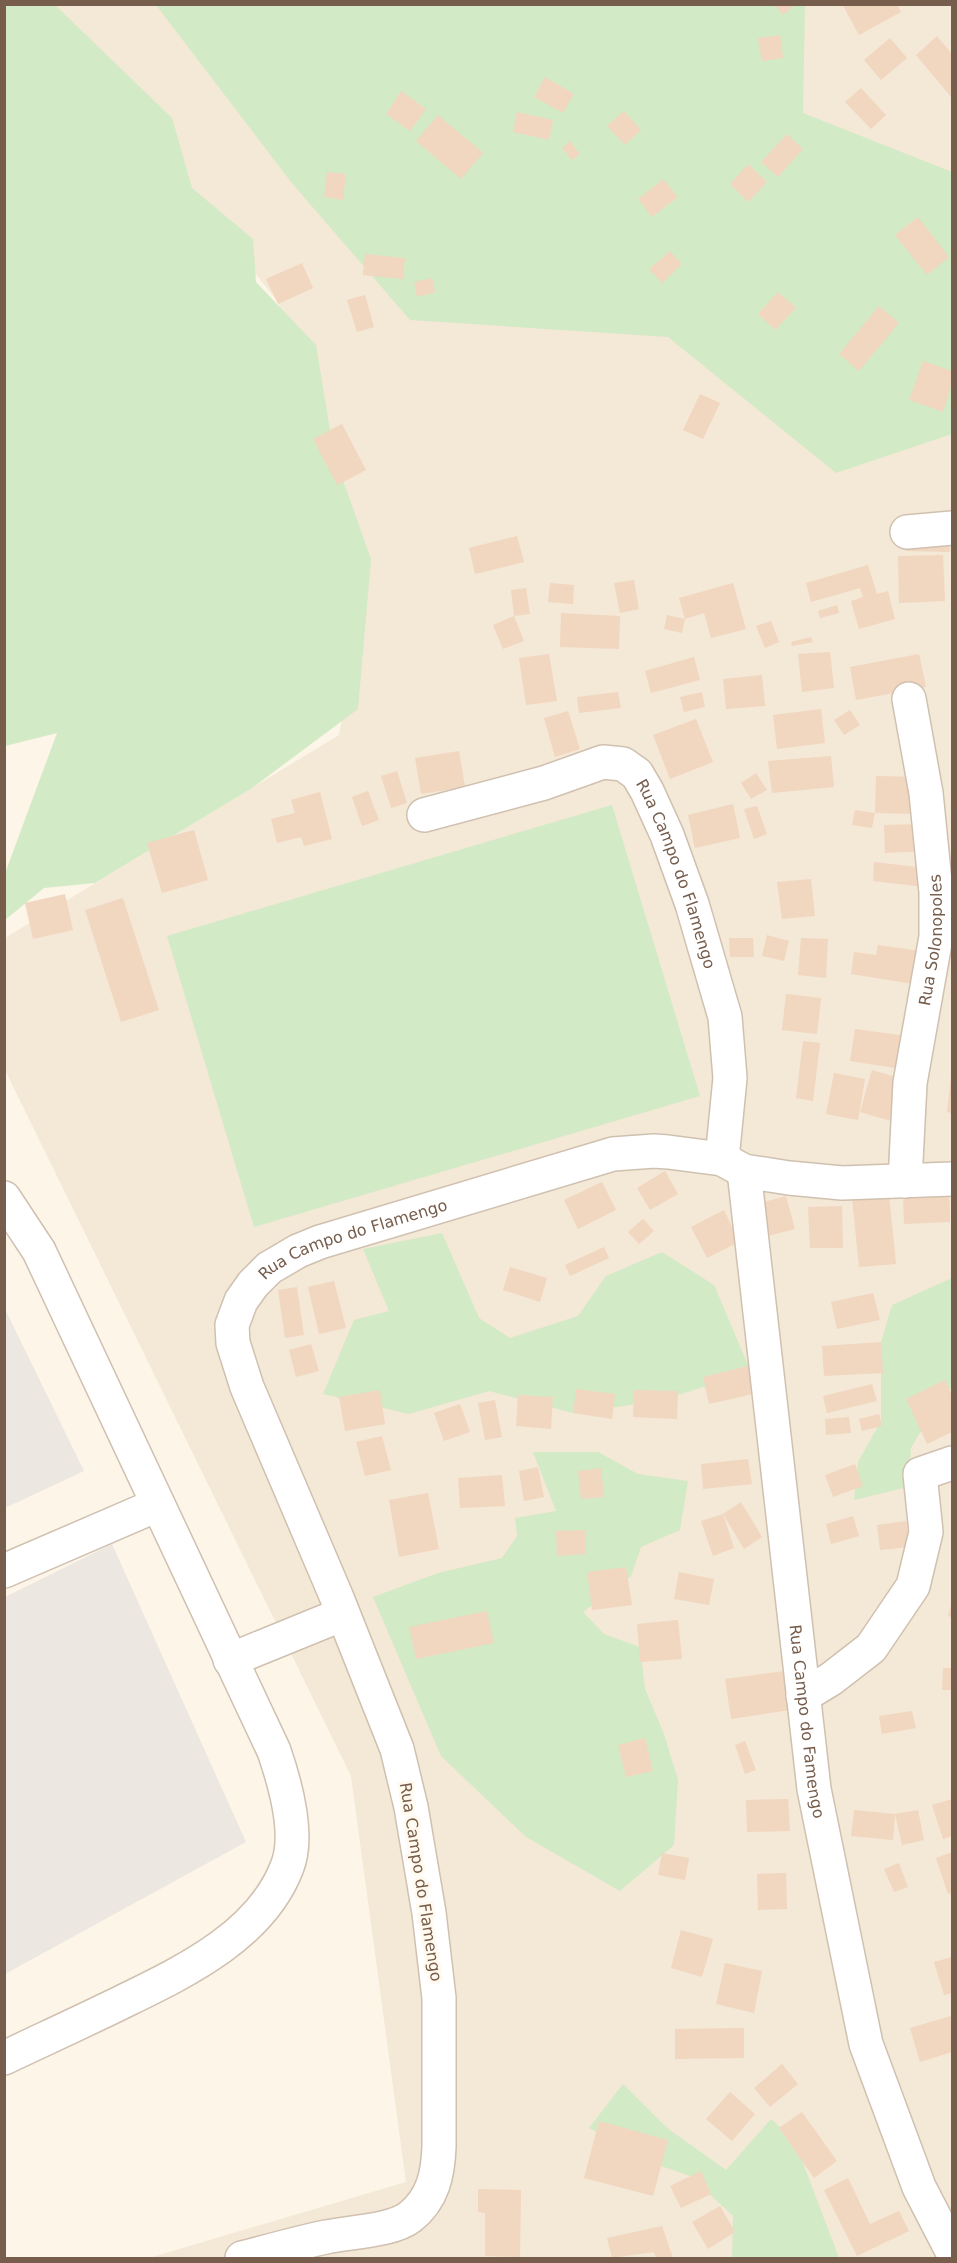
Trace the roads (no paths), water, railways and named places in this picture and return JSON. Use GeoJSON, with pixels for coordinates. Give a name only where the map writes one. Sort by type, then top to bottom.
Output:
{"type":"FeatureCollection","features":[{"type":"Feature","properties":{"kind":"street"},"geometry":{"type":"LineString","coordinates":[[907,532],[952,528]]}},
{"type":"Feature","properties":{"kind":"street","name":"Rua Solonopoles"},"geometry":{"type":"LineString","coordinates":[[905,1181],[910,1083],[936,937],[936,892],[926,793],[909,699]]}},
{"type":"Feature","properties":{"kind":"street","name":"Rua Campo do Flamengo"},"geometry":{"type":"LineString","coordinates":[[242,2259],[325,2237],[387,2226],[408,2218],[424,2204],[438,2169],[439,1998],[429,1913],[411,1807],[397,1749],[247,1387],[233,1343],[237,1313],[253,1284],[268,1268],[298,1251],[320,1242],[589,1161],[613,1154],[654,1151],[733,1165],[725,1017],[692,904],[647,790],[637,774],[623,764],[603,762],[544,783],[424,815]]}},
{"type":"Feature","properties":{"kind":"street"},"geometry":{"type":"LineString","coordinates":[[733,1165],[789,1179],[842,1183],[952,1179]]}},
{"type":"Feature","properties":{"kind":"street","name":"Rua Campo do Famengo"},"geometry":{"type":"LineString","coordinates":[[733,1165],[814,1789],[866,2044],[919,2187],[952,2251]]}},
{"type":"Feature","properties":{"kind":"street"},"geometry":{"type":"LineString","coordinates":[[4,1198],[39,1251],[274,1751],[283,1776],[291,1824],[288,1866],[278,1886],[265,1905],[223,1945],[164,1981],[4,2058]]}},
{"type":"Feature","properties":{"kind":"street"},"geometry":{"type":"LineString","coordinates":[[803,1696],[831,1679],[871,1648],[914,1586],[926,1532],[920,1474],[952,1463]]}},
{"type":"Feature","properties":{"kind":"street"},"geometry":{"type":"LineString","coordinates":[[4,1571],[157,1505]]}},
{"type":"Feature","properties":{"kind":"street"},"geometry":{"type":"LineString","coordinates":[[230,1660],[343,1614]]}}]}
